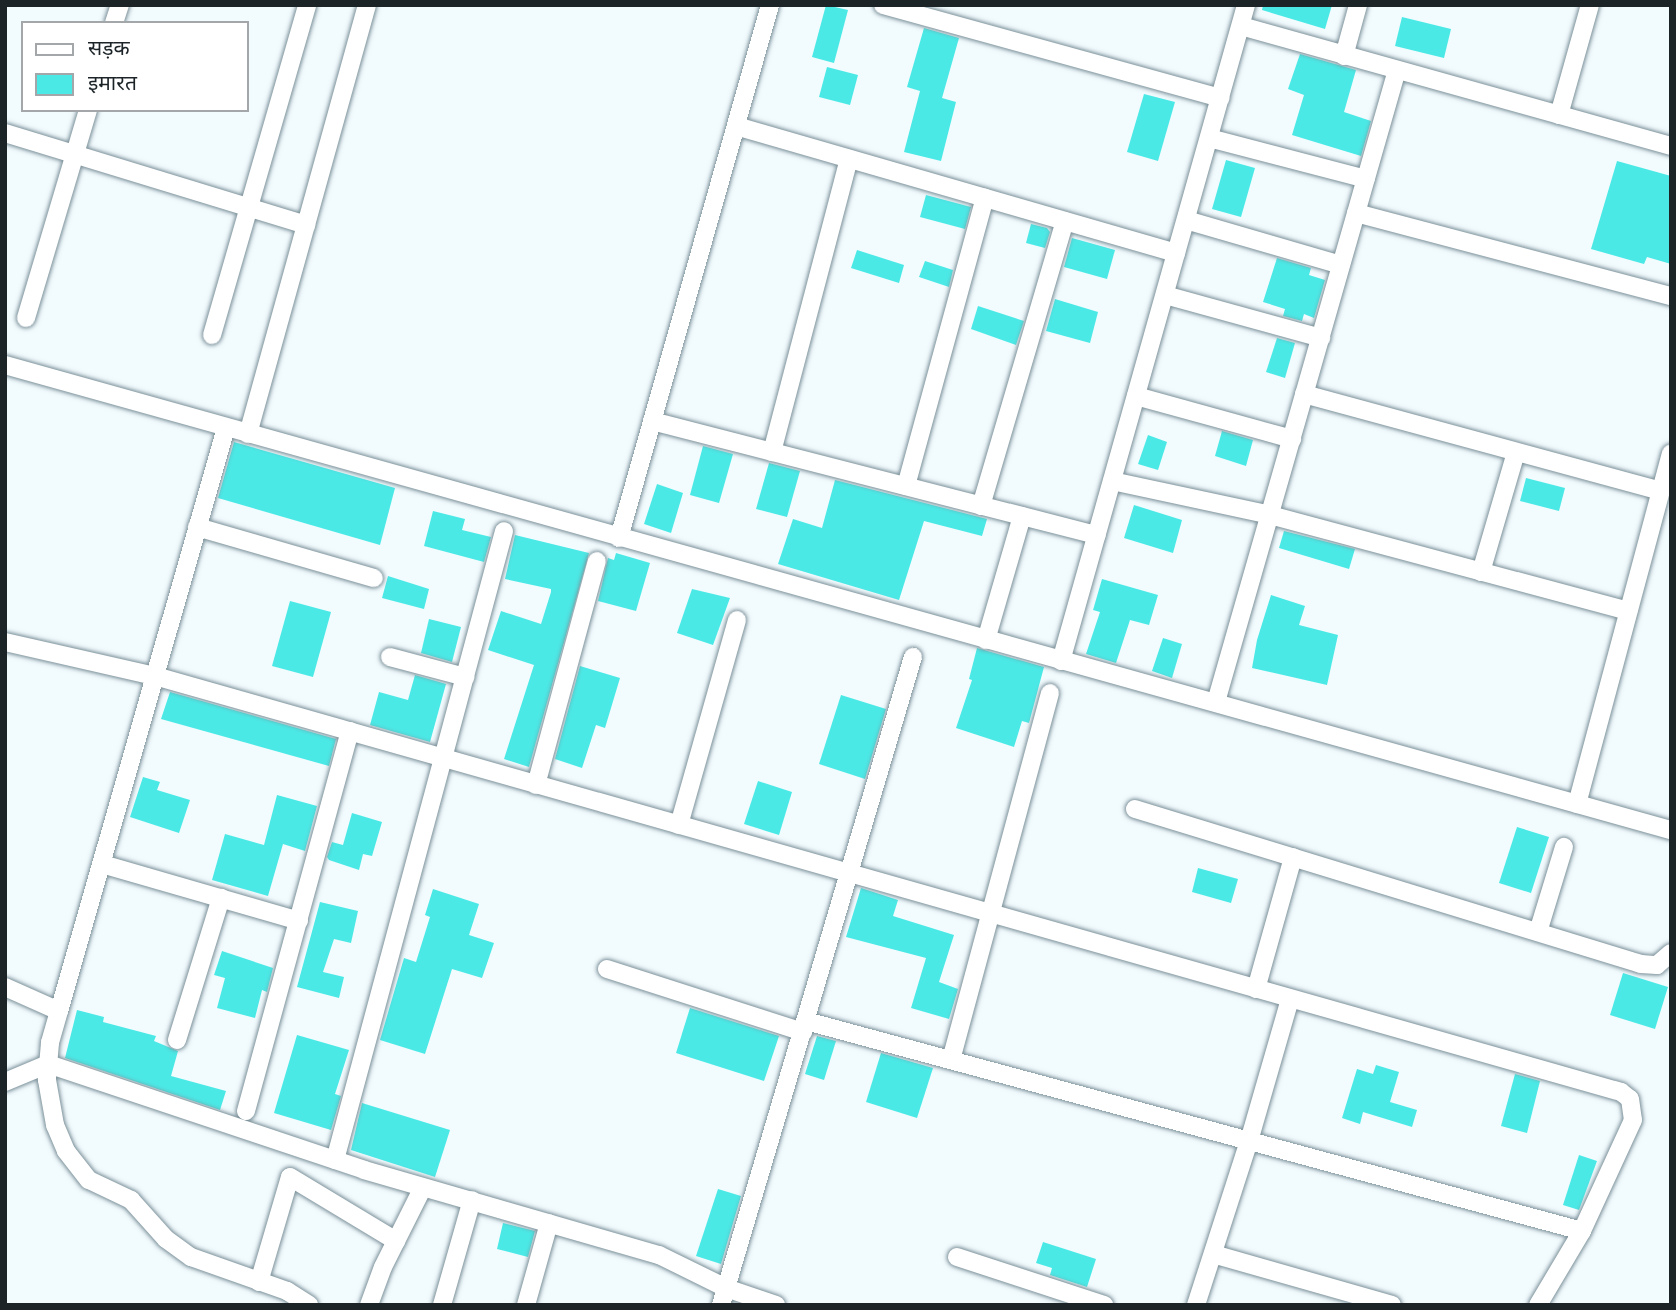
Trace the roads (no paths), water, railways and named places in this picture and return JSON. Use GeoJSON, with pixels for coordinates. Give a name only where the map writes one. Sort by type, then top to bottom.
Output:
{"type":"FeatureCollection","features":[{"type":"Feature","properties":{"kind":"street"},"geometry":{"type":"LineString","coordinates":[[212,335],[306,5]]}},
{"type":"Feature","properties":{"kind":"street"},"geometry":{"type":"LineString","coordinates":[[248,434],[367,5]]}},
{"type":"Feature","properties":{"kind":"street"},"geometry":{"type":"LineString","coordinates":[[619,538],[770,5]]}},
{"type":"Feature","properties":{"kind":"street"},"geometry":{"type":"LineString","coordinates":[[883,5],[1220,98]]}},
{"type":"Feature","properties":{"kind":"street"},"geometry":{"type":"LineString","coordinates":[[1061,661],[1247,5]]}},
{"type":"Feature","properties":{"kind":"street"},"geometry":{"type":"LineString","coordinates":[[1344,56],[1358,5]]}},
{"type":"Feature","properties":{"kind":"street"},"geometry":{"type":"LineString","coordinates":[[1559,115],[1590,5]]}},
{"type":"Feature","properties":{"kind":"street"},"geometry":{"type":"LineString","coordinates":[[1241,26],[1671,146]]}},
{"type":"Feature","properties":{"kind":"street"},"geometry":{"type":"LineString","coordinates":[[1216,702],[1397,70]]}},
{"type":"Feature","properties":{"kind":"street"},"geometry":{"type":"LineString","coordinates":[[26,318],[87,112]]}},
{"type":"Feature","properties":{"kind":"street"},"geometry":{"type":"LineString","coordinates":[[736,126],[1176,253]]}},
{"type":"Feature","properties":{"kind":"street"},"geometry":{"type":"LineString","coordinates":[[5,133],[306,225]]}},
{"type":"Feature","properties":{"kind":"street"},"geometry":{"type":"LineString","coordinates":[[1209,138],[1366,179]]}},
{"type":"Feature","properties":{"kind":"street"},"geometry":{"type":"LineString","coordinates":[[772,452],[849,159]]}},
{"type":"Feature","properties":{"kind":"street"},"geometry":{"type":"LineString","coordinates":[[906,486],[985,198]]}},
{"type":"Feature","properties":{"kind":"street"},"geometry":{"type":"LineString","coordinates":[[1356,213],[1671,296]]}},
{"type":"Feature","properties":{"kind":"street"},"geometry":{"type":"LineString","coordinates":[[1186,220],[1341,265]]}},
{"type":"Feature","properties":{"kind":"street"},"geometry":{"type":"LineString","coordinates":[[981,506],[1065,221]]}},
{"type":"Feature","properties":{"kind":"street"},"geometry":{"type":"LineString","coordinates":[[1165,295],[1321,338]]}},
{"type":"Feature","properties":{"kind":"street"},"geometry":{"type":"LineString","coordinates":[[5,365],[1671,830]]}},
{"type":"Feature","properties":{"kind":"street"},"geometry":{"type":"LineString","coordinates":[[1304,394],[1660,491]]}},
{"type":"Feature","properties":{"kind":"street"},"geometry":{"type":"LineString","coordinates":[[1136,396],[1292,439]]}},
{"type":"Feature","properties":{"kind":"street"},"geometry":{"type":"LineString","coordinates":[[652,421],[1097,535]]}},
{"type":"Feature","properties":{"kind":"street"},"geometry":{"type":"LineString","coordinates":[[226,428],[59,1011],[47,1080],[55,1125],[66,1151],[89,1180],[131,1200],[166,1238],[191,1256],[287,1291],[309,1305]]}},
{"type":"Feature","properties":{"kind":"street"},"geometry":{"type":"LineString","coordinates":[[1481,572],[1516,452]]}},
{"type":"Feature","properties":{"kind":"street"},"geometry":{"type":"LineString","coordinates":[[1577,804],[1671,453]]}},
{"type":"Feature","properties":{"kind":"street"},"geometry":{"type":"LineString","coordinates":[[1112,481],[1270,515],[1628,611]]}},
{"type":"Feature","properties":{"kind":"street"},"geometry":{"type":"LineString","coordinates":[[986,640],[1022,516]]}},
{"type":"Feature","properties":{"kind":"street"},"geometry":{"type":"LineString","coordinates":[[197,527],[374,578]]}},
{"type":"Feature","properties":{"kind":"street"},"geometry":{"type":"LineString","coordinates":[[335,1160],[504,531]]}},
{"type":"Feature","properties":{"kind":"street"},"geometry":{"type":"LineString","coordinates":[[536,785],[597,561]]}},
{"type":"Feature","properties":{"kind":"street"},"geometry":{"type":"LineString","coordinates":[[679,825],[737,620]]}},
{"type":"Feature","properties":{"kind":"street"},"geometry":{"type":"LineString","coordinates":[[5,642],[155,676],[1621,1092],[1630,1099],[1633,1120],[1582,1231],[1538,1305]]}},
{"type":"Feature","properties":{"kind":"street"},"geometry":{"type":"LineString","coordinates":[[390,657],[465,677]]}},
{"type":"Feature","properties":{"kind":"street"},"geometry":{"type":"LineString","coordinates":[[723,1296],[913,657]]}},
{"type":"Feature","properties":{"kind":"street"},"geometry":{"type":"LineString","coordinates":[[951,1060],[1050,693]]}},
{"type":"Feature","properties":{"kind":"street"},"geometry":{"type":"LineString","coordinates":[[246,1111],[351,731]]}},
{"type":"Feature","properties":{"kind":"street"},"geometry":{"type":"LineString","coordinates":[[1135,808],[1650,965],[1665,961],[1671,953]]}},
{"type":"Feature","properties":{"kind":"street"},"geometry":{"type":"LineString","coordinates":[[1538,932],[1564,847]]}},
{"type":"Feature","properties":{"kind":"street"},"geometry":{"type":"LineString","coordinates":[[1256,989],[1293,856]]}},
{"type":"Feature","properties":{"kind":"street"},"geometry":{"type":"LineString","coordinates":[[102,864],[299,921]]}},
{"type":"Feature","properties":{"kind":"street"},"geometry":{"type":"LineString","coordinates":[[177,1040],[221,898]]}},
{"type":"Feature","properties":{"kind":"street"},"geometry":{"type":"LineString","coordinates":[[607,969],[804,1027],[951,1060],[1582,1231]]}},
{"type":"Feature","properties":{"kind":"street"},"geometry":{"type":"LineString","coordinates":[[5,987],[59,1011]]}},
{"type":"Feature","properties":{"kind":"street"},"geometry":{"type":"LineString","coordinates":[[1196,1305],[1249,1141],[1290,999]]}},
{"type":"Feature","properties":{"kind":"street"},"geometry":{"type":"LineString","coordinates":[[5,1082],[48,1065],[335,1160],[659,1255],[723,1296],[776,1305]]}},
{"type":"Feature","properties":{"kind":"street"},"geometry":{"type":"LineString","coordinates":[[260,1282],[290,1177],[396,1241]]}},
{"type":"Feature","properties":{"kind":"street"},"geometry":{"type":"LineString","coordinates":[[369,1305],[383,1267],[424,1187]]}},
{"type":"Feature","properties":{"kind":"street"},"geometry":{"type":"LineString","coordinates":[[442,1305],[472,1200]]}},
{"type":"Feature","properties":{"kind":"street"},"geometry":{"type":"LineString","coordinates":[[526,1305],[549,1223]]}},
{"type":"Feature","properties":{"kind":"street"},"geometry":{"type":"LineString","coordinates":[[1213,1254],[1392,1305]]}},
{"type":"Feature","properties":{"kind":"street"},"geometry":{"type":"LineString","coordinates":[[957,1257],[1104,1305]]}}]}
